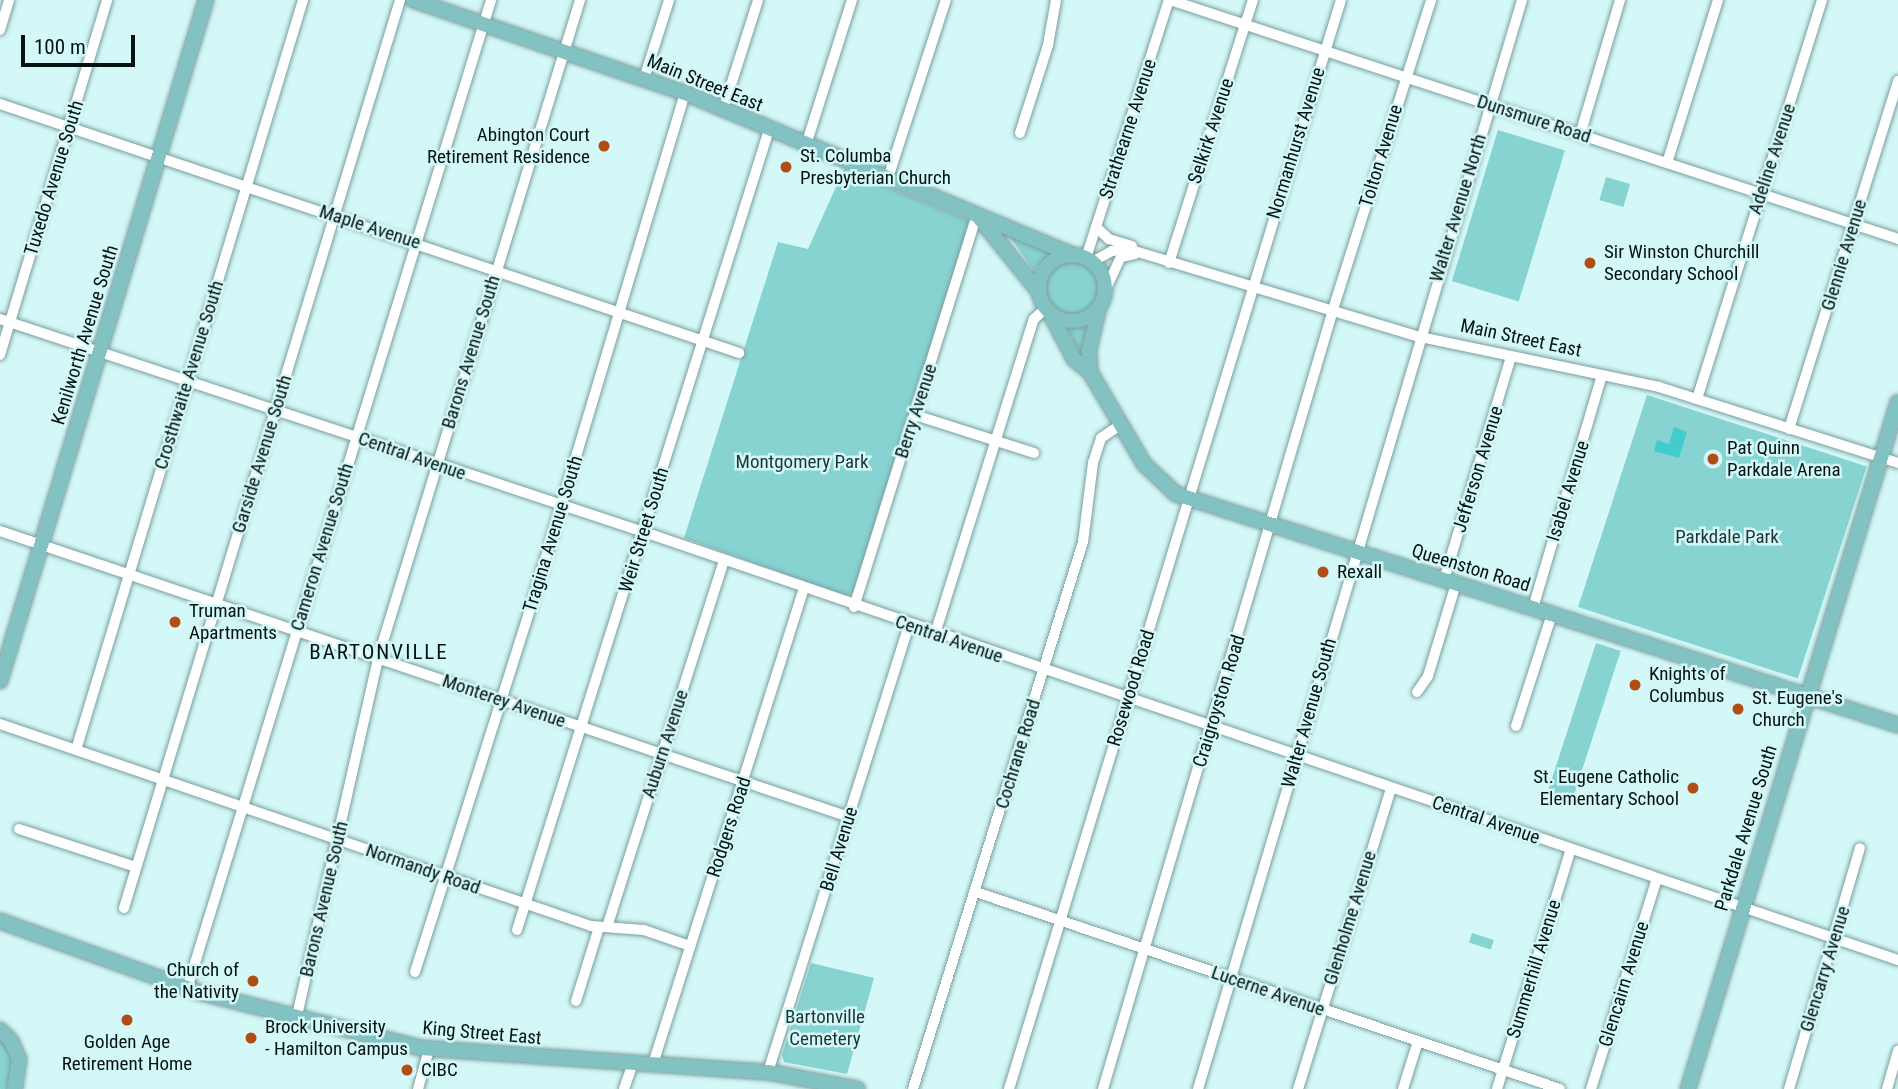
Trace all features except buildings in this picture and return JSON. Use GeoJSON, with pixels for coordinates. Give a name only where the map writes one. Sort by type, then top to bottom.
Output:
{"type":"FeatureCollection","features":[{"type":"Feature","properties":{"kind":"main road","name":"Kenilworth Avenue South"},"geometry":{"type":"LineString","coordinates":[[0,681],[206,0]]}},
{"type":"Feature","properties":{"kind":"main road","name":"Main Street East"},"geometry":{"type":"LineString","coordinates":[[413,0],[685,93],[1084,259]]}},
{"type":"Feature","properties":{"kind":"main road","name":"Main Street East"},"geometry":{"type":"LineString","coordinates":[[977,215],[1039,292]]}},
{"type":"Feature","properties":{"kind":"main road"},"geometry":{"type":"LineString","coordinates":[[1090,372],[1091,337],[1102,299],[1102,276],[1084,259],[1049,264],[1039,292],[1048,311],[1072,321],[1087,317],[1102,299]]}},
{"type":"Feature","properties":{"kind":"main road","name":"Queenston Road"},"geometry":{"type":"LineString","coordinates":[[1048,311],[1074,359],[1090,372],[1120,425],[1155,477],[1188,499],[1898,724]]}},
{"type":"Feature","properties":{"kind":"main road","name":"Parkdale Avenue South"},"geometry":{"type":"LineString","coordinates":[[1688,1089],[1898,402]]}},
{"type":"Feature","properties":{"kind":"main road","name":"King Street East"},"geometry":{"type":"LineString","coordinates":[[0,921],[34,936],[187,989],[296,1020],[429,1049],[768,1072],[857,1089]]}},
{"type":"Feature","properties":{"kind":"main road","name":"King Street East"},"geometry":{"type":"LineString","coordinates":[[0,931],[34,936]]}},
{"type":"Feature","properties":{"kind":"main road"},"geometry":{"type":"LineString","coordinates":[[0,1030],[11,1041],[19,1059],[15,1089]]}},
{"type":"Feature","properties":{"kind":"street"},"geometry":{"type":"LineString","coordinates":[[0,30],[9,0]]}},
{"type":"Feature","properties":{"kind":"street","name":"Tuxedo Avenue South"},"geometry":{"type":"LineString","coordinates":[[0,355],[5,320],[107,0]]}},
{"type":"Feature","properties":{"kind":"street","name":"Crosthwaite Avenue South"},"geometry":{"type":"LineString","coordinates":[[76,750],[303,0]]}},
{"type":"Feature","properties":{"kind":"street","name":"Garside Avenue South"},"geometry":{"type":"LineString","coordinates":[[124,908],[400,0]]}},
{"type":"Feature","properties":{"kind":"street","name":"Cameron Avenue South"},"geometry":{"type":"LineString","coordinates":[[187,989],[491,0]]}},
{"type":"Feature","properties":{"kind":"street","name":"Barons Avenue South"},"geometry":{"type":"LineString","coordinates":[[296,1020],[378,658],[580,0]]}},
{"type":"Feature","properties":{"kind":"street"},"geometry":{"type":"LineString","coordinates":[[644,79],[669,0]]}},
{"type":"Feature","properties":{"kind":"street"},"geometry":{"type":"LineString","coordinates":[[723,110],[758,0]]}},
{"type":"Feature","properties":{"kind":"street"},"geometry":{"type":"LineString","coordinates":[[806,145],[852,0]]}},
{"type":"Feature","properties":{"kind":"street"},"geometry":{"type":"LineString","coordinates":[[888,178],[946,0]]}},
{"type":"Feature","properties":{"kind":"street"},"geometry":{"type":"LineString","coordinates":[[1020,132],[1048,45],[1056,0]]}},
{"type":"Feature","properties":{"kind":"street","name":"Dunsmure Road"},"geometry":{"type":"LineString","coordinates":[[1169,0],[1898,239]]}},
{"type":"Feature","properties":{"kind":"street","name":"Strathearne Avenue"},"geometry":{"type":"LineString","coordinates":[[1084,259],[1169,0]]}},
{"type":"Feature","properties":{"kind":"street","name":"Selkirk Avenue"},"geometry":{"type":"LineString","coordinates":[[1169,263],[1253,0]]}},
{"type":"Feature","properties":{"kind":"street","name":"Normanhurst Avenue"},"geometry":{"type":"LineString","coordinates":[[1253,287],[1341,0]]}},
{"type":"Feature","properties":{"kind":"street","name":"Tolton Avenue"},"geometry":{"type":"LineString","coordinates":[[1334,313],[1431,0]]}},
{"type":"Feature","properties":{"kind":"street","name":"Walter Avenue North"},"geometry":{"type":"LineString","coordinates":[[1420,337],[1522,0]]}},
{"type":"Feature","properties":{"kind":"street"},"geometry":{"type":"LineString","coordinates":[[1580,135],[1620,0]]}},
{"type":"Feature","properties":{"kind":"street"},"geometry":{"type":"LineString","coordinates":[[1667,163],[1718,0]]}},
{"type":"Feature","properties":{"kind":"street","name":"Adeline Avenue"},"geometry":{"type":"LineString","coordinates":[[1697,399],[1822,0]]}},
{"type":"Feature","properties":{"kind":"street","name":"Glennie Avenue"},"geometry":{"type":"LineString","coordinates":[[1789,429],[1898,81]]}},
{"type":"Feature","properties":{"kind":"street","name":"Tragina Avenue South"},"geometry":{"type":"LineString","coordinates":[[415,972],[502,700],[685,93]]}},
{"type":"Feature","properties":{"kind":"street","name":"Maple Avenue"},"geometry":{"type":"LineString","coordinates":[[0,104],[159,154],[739,354]]}},
{"type":"Feature","properties":{"kind":"street","name":"Weir Street South"},"geometry":{"type":"LineString","coordinates":[[517,930],[769,130]]}},
{"type":"Feature","properties":{"kind":"street","name":"Berry Avenue"},"geometry":{"type":"LineString","coordinates":[[854,607],[977,215]]}},
{"type":"Feature","properties":{"kind":"street"},"geometry":{"type":"LineString","coordinates":[[1096,227],[1104,237],[1131,245],[1140,255]]}},
{"type":"Feature","properties":{"kind":"street","name":"Main Street East"},"geometry":{"type":"LineString","coordinates":[[1084,259],[1119,250],[1140,255],[1420,337],[1602,375],[1697,399],[1898,463]]}},
{"type":"Feature","properties":{"kind":"street"},"geometry":{"type":"LineString","coordinates":[[1102,299],[1121,257],[1140,255]]}},
{"type":"Feature","properties":{"kind":"street","name":"Rosewood Road"},"geometry":{"type":"LineString","coordinates":[[1009,1089],[1253,287]]}},
{"type":"Feature","properties":{"kind":"street"},"geometry":{"type":"LineString","coordinates":[[935,634],[1034,319],[1048,311]]}},
{"type":"Feature","properties":{"kind":"street","name":"Craigroyston Road"},"geometry":{"type":"LineString","coordinates":[[1103,1089],[1334,313]]}},
{"type":"Feature","properties":{"kind":"street","name":"Central Avenue"},"geometry":{"type":"LineString","coordinates":[[5,320],[561,507],[644,532],[854,607],[1128,697],[1898,960]]}},
{"type":"Feature","properties":{"kind":"street","name":"Walter Avenue South"},"geometry":{"type":"LineString","coordinates":[[1198,1089],[1420,337]]}},
{"type":"Feature","properties":{"kind":"street","name":"Jefferson Avenue"},"geometry":{"type":"LineString","coordinates":[[1417,692],[1429,676],[1450,582],[1511,357]]}},
{"type":"Feature","properties":{"kind":"street","name":"Isabel Avenue"},"geometry":{"type":"LineString","coordinates":[[1533,608],[1602,375]]}},
{"type":"Feature","properties":{"kind":"street"},"geometry":{"type":"LineString","coordinates":[[915,415],[1034,453]]}},
{"type":"Feature","properties":{"kind":"street","name":"Cochrane Road"},"geometry":{"type":"LineString","coordinates":[[913,1089],[1083,542],[1093,463],[1101,438],[1120,425]]}},
{"type":"Feature","properties":{"kind":"street","name":"Monterey Avenue"},"geometry":{"type":"LineString","coordinates":[[0,531],[849,817]]}},
{"type":"Feature","properties":{"kind":"street","name":"Auburn Avenue"},"geometry":{"type":"LineString","coordinates":[[576,1001],[662,754],[724,561]]}},
{"type":"Feature","properties":{"kind":"street","name":"Rodgers Road"},"geometry":{"type":"LineString","coordinates":[[653,1064],[804,589]]}},
{"type":"Feature","properties":{"kind":"street"},"geometry":{"type":"LineString","coordinates":[[1516,726],[1552,614]]}},
{"type":"Feature","properties":{"kind":"street","name":"Bell Avenue"},"geometry":{"type":"LineString","coordinates":[[768,1072],[909,625]]}},
{"type":"Feature","properties":{"kind":"street","name":"Normandy Road"},"geometry":{"type":"LineString","coordinates":[[0,724],[526,905],[603,927],[643,930],[690,946]]}},
{"type":"Feature","properties":{"kind":"street","name":"Glenholme Avenue"},"geometry":{"type":"LineString","coordinates":[[1298,1089],[1391,788]]}},
{"type":"Feature","properties":{"kind":"street"},"geometry":{"type":"LineString","coordinates":[[19,829],[136,867]]}},
{"type":"Feature","properties":{"kind":"street","name":"Glencarry Avenue"},"geometry":{"type":"LineString","coordinates":[[1789,1089],[1860,848]]}},
{"type":"Feature","properties":{"kind":"street","name":"Summerhill Avenue"},"geometry":{"type":"LineString","coordinates":[[1497,1089],[1571,849]]}},
{"type":"Feature","properties":{"kind":"street","name":"Glencairn Avenue"},"geometry":{"type":"LineString","coordinates":[[1591,1089],[1657,878]]}},
{"type":"Feature","properties":{"kind":"street","name":"Lucerne Avenue"},"geometry":{"type":"LineString","coordinates":[[976,892],[1560,1089]]}},
{"type":"Feature","properties":{"kind":"street"},"geometry":{"type":"LineString","coordinates":[[1403,1089],[1418,1041]]}},
{"type":"Feature","properties":{"kind":"street"},"geometry":{"type":"LineString","coordinates":[[418,1089],[429,1049]]}},
{"type":"Feature","properties":{"kind":"street"},"geometry":{"type":"LineString","coordinates":[[1886,1089],[1898,1051]]}},
{"type":"Feature","properties":{"kind":"street"},"geometry":{"type":"LineString","coordinates":[[624,1089],[633,1063]]}},
{"type":"Feature","properties":{"kind":"green space"},"geometry":{"type":"Polygon","coordinates":[[[1498,130],[1565,150],[1519,302],[1452,281],[1498,130]]]}},
{"type":"Feature","properties":{"kind":"green space","name":"Montgomery Park"},"geometry":{"type":"Polygon","coordinates":[[[844,169],[971,222],[854,592],[847,596],[684,538],[778,242],[808,249],[844,169]]]}},
{"type":"Feature","properties":{"kind":"green space"},"geometry":{"type":"Polygon","coordinates":[[[1606,177],[1630,184],[1623,207],[1599,200],[1606,177]]]}},
{"type":"Feature","properties":{"kind":"green space"},"geometry":{"type":"Polygon","coordinates":[[[1008,234],[1051,253],[1033,270],[1008,234]]]}},
{"type":"Feature","properties":{"kind":"green space"},"geometry":{"type":"Polygon","coordinates":[[[1071,261],[1090,269],[1098,288],[1090,307],[1071,315],[1052,307],[1044,288],[1052,269],[1071,261]]]}},
{"type":"Feature","properties":{"kind":"green space"},"geometry":{"type":"Polygon","coordinates":[[[1088,325],[1082,351],[1079,352],[1067,328],[1088,325]]]}},
{"type":"Feature","properties":{"kind":"green space","name":"Parkdale Park"},"geometry":{"type":"Polygon","coordinates":[[[1647,395],[1867,466],[1798,678],[1578,607],[1647,395]]]}},
{"type":"Feature","properties":{"kind":"green space"},"geometry":{"type":"Polygon","coordinates":[[[1596,643],[1621,651],[1573,799],[1548,791],[1596,643]]]}},
{"type":"Feature","properties":{"kind":"green space"},"geometry":{"type":"Polygon","coordinates":[[[1472,933],[1494,940],[1491,950],[1469,943],[1472,933]]]}},
{"type":"Feature","properties":{"kind":"green space","name":"Bartonville Cemetery"},"geometry":{"type":"Polygon","coordinates":[[[811,963],[874,978],[847,1074],[784,1062],[782,1055],[811,963]]]}},
{"type":"Feature","properties":{"kind":"green space"},"geometry":{"type":"Polygon","coordinates":[[[0,1037],[12,1057],[7,1089],[0,1089],[0,1037]]]}},
{"type":"Feature","properties":{"kind":"shaded area"},"geometry":{"type":"Polygon","coordinates":[[[1674,427],[1687,432],[1679,458],[1654,451],[1657,440],[1669,444],[1674,427]]]}},
{"type":"Feature","properties":{"kind":"place","name":"Abington Court Retirement Residence"},"geometry":{"type":"Point","coordinates":[604,146]}},
{"type":"Feature","properties":{"kind":"place","name":"St. Columba Presbyterian Church"},"geometry":{"type":"Point","coordinates":[786,167]}},
{"type":"Feature","properties":{"kind":"place","name":"Sir Winston Churchill Secondary School"},"geometry":{"type":"Point","coordinates":[1590,263]}},
{"type":"Feature","properties":{"kind":"place","name":"Pat Quinn Parkdale Arena"},"geometry":{"type":"Point","coordinates":[1713,459]}},
{"type":"Feature","properties":{"kind":"place","name":"Rexall"},"geometry":{"type":"Point","coordinates":[1323,572]}},
{"type":"Feature","properties":{"kind":"place","name":"Truman Apartments"},"geometry":{"type":"Point","coordinates":[175,622]}},
{"type":"Feature","properties":{"kind":"place","name":"Knights of Columbus"},"geometry":{"type":"Point","coordinates":[1635,685]}},
{"type":"Feature","properties":{"kind":"place","name":"St. Eugene's Church"},"geometry":{"type":"Point","coordinates":[1738,709]}},
{"type":"Feature","properties":{"kind":"place","name":"St. Eugene Catholic Elementary School"},"geometry":{"type":"Point","coordinates":[1693,788]}},
{"type":"Feature","properties":{"kind":"place","name":"Church of the Nativity"},"geometry":{"type":"Point","coordinates":[253,981]}},
{"type":"Feature","properties":{"kind":"place","name":"Golden Age Retirement Home"},"geometry":{"type":"Point","coordinates":[127,1020]}},
{"type":"Feature","properties":{"kind":"place","name":"Brock University - Hamilton Campus"},"geometry":{"type":"Point","coordinates":[251,1038]}},
{"type":"Feature","properties":{"kind":"place","name":"CIBC"},"geometry":{"type":"Point","coordinates":[407,1070]}},
{"type":"Feature","properties":{"kind":"district","name":"BARTONVILLE"},"geometry":{"type":"Point","coordinates":[379,652]}}]}
